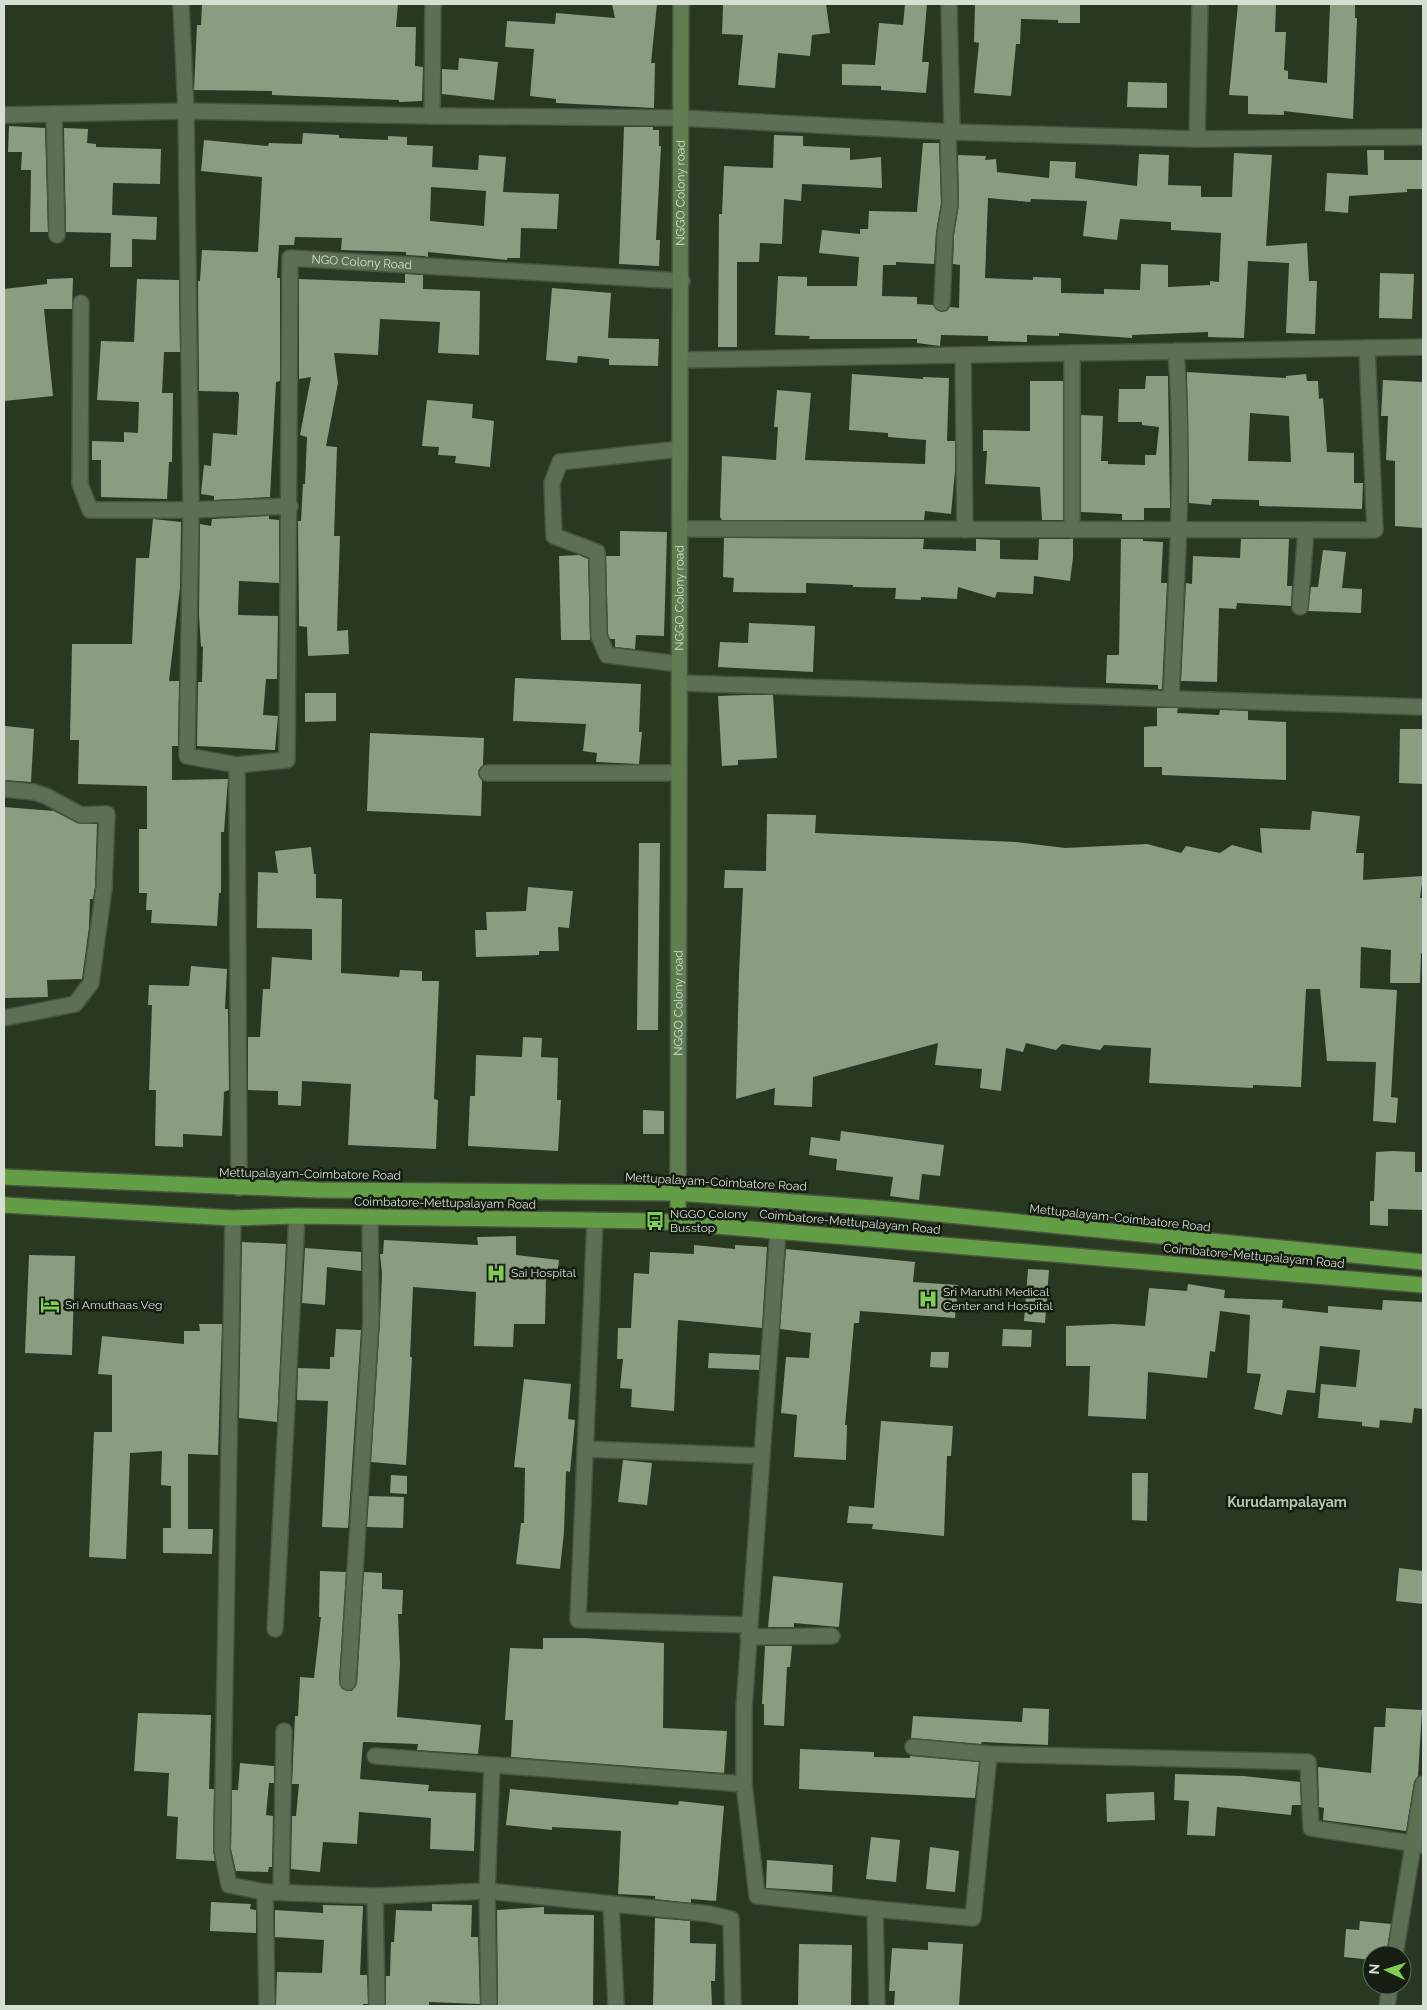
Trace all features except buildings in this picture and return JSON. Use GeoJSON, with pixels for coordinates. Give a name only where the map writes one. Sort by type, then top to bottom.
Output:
{"type":"FeatureCollection","features":[{"type":"Feature","properties":{"kind":"highway","name":"Mettupalayam-Coimbatore Road"},"geometry":{"type":"LineString","coordinates":[[4,1177],[239,1188],[678,1193],[888,1209],[1423,1262]]}},
{"type":"Feature","properties":{"kind":"highway"},"geometry":{"type":"LineString","coordinates":[[678,1193],[678,1222]]}},
{"type":"Feature","properties":{"kind":"highway","name":"Coimbatore-Mettupalayam Road"},"geometry":{"type":"LineString","coordinates":[[4,1205],[233,1218],[297,1216],[678,1222],[1423,1285]]}},
{"type":"Feature","properties":{"kind":"street"},"geometry":{"type":"LineString","coordinates":[[81,303],[80,484],[90,510],[191,510],[290,506],[287,760],[237,764],[187,756],[191,510],[186,111],[182,4]]}},
{"type":"Feature","properties":{"kind":"street"},"geometry":{"type":"LineString","coordinates":[[432,116],[433,4]]}},
{"type":"Feature","properties":{"kind":"street","name":"NGGO Colony road"},"geometry":{"type":"LineString","coordinates":[[678,1193],[680,360],[682,281],[681,4]]}},
{"type":"Feature","properties":{"kind":"street"},"geometry":{"type":"LineString","coordinates":[[942,302],[946,234],[950,204],[950,4]]}},
{"type":"Feature","properties":{"kind":"street"},"geometry":{"type":"LineString","coordinates":[[1197,139],[1200,4]]}},
{"type":"Feature","properties":{"kind":"street"},"geometry":{"type":"LineString","coordinates":[[4,115],[186,111],[432,116],[681,118],[950,132],[1197,139],[1423,137]]}},
{"type":"Feature","properties":{"kind":"street"},"geometry":{"type":"LineString","coordinates":[[54,114],[57,236]]}},
{"type":"Feature","properties":{"kind":"street","name":"NGO Colony Road"},"geometry":{"type":"LineString","coordinates":[[290,506],[290,258],[682,281]]}},
{"type":"Feature","properties":{"kind":"street"},"geometry":{"type":"LineString","coordinates":[[680,360],[1423,347]]}},
{"type":"Feature","properties":{"kind":"street"},"geometry":{"type":"LineString","coordinates":[[680,529],[1374,530],[1367,348]]}},
{"type":"Feature","properties":{"kind":"street"},"geometry":{"type":"LineString","coordinates":[[1171,699],[1179,530],[1179,389],[1176,351]]}},
{"type":"Feature","properties":{"kind":"street"},"geometry":{"type":"LineString","coordinates":[[1072,353],[1072,530]]}},
{"type":"Feature","properties":{"kind":"street"},"geometry":{"type":"LineString","coordinates":[[963,355],[966,530]]}},
{"type":"Feature","properties":{"kind":"street"},"geometry":{"type":"LineString","coordinates":[[679,664],[607,656],[599,636],[597,552],[554,536],[552,483],[560,462],[680,448]]}},
{"type":"Feature","properties":{"kind":"street"},"geometry":{"type":"LineString","coordinates":[[1300,607],[1306,530]]}},
{"type":"Feature","properties":{"kind":"street"},"geometry":{"type":"LineString","coordinates":[[679,683],[1423,707]]}},
{"type":"Feature","properties":{"kind":"street"},"geometry":{"type":"LineString","coordinates":[[237,764],[239,1188]]}},
{"type":"Feature","properties":{"kind":"street"},"geometry":{"type":"LineString","coordinates":[[487,772],[679,773]]}},
{"type":"Feature","properties":{"kind":"street"},"geometry":{"type":"LineString","coordinates":[[4,789],[34,792],[46,796],[81,815],[107,814],[104,888],[91,983],[75,1004],[4,1018]]}},
{"type":"Feature","properties":{"kind":"street"},"geometry":{"type":"LineString","coordinates":[[275,1629],[297,1216]]}},
{"type":"Feature","properties":{"kind":"street"},"geometry":{"type":"LineString","coordinates":[[348,1682],[371,1320],[370,1217]]}},
{"type":"Feature","properties":{"kind":"street"},"geometry":{"type":"LineString","coordinates":[[233,1218],[222,1850],[229,1885],[265,1892],[374,1896],[487,1891],[710,1914],[731,1920],[733,2006]]}},
{"type":"Feature","properties":{"kind":"street"},"geometry":{"type":"LineString","coordinates":[[595,1220],[578,1620],[832,1636]]}},
{"type":"Feature","properties":{"kind":"street"},"geometry":{"type":"LineString","coordinates":[[778,1231],[744,1708],[744,1784],[758,1896],[973,1918],[989,1754]]}},
{"type":"Feature","properties":{"kind":"street"},"geometry":{"type":"LineString","coordinates":[[585,1449],[761,1456]]}},
{"type":"Feature","properties":{"kind":"street"},"geometry":{"type":"LineString","coordinates":[[282,1892],[284,1731]]}},
{"type":"Feature","properties":{"kind":"street"},"geometry":{"type":"LineString","coordinates":[[913,1747],[989,1754],[1308,1762],[1311,1828],[1418,1844]]}},
{"type":"Feature","properties":{"kind":"street"},"geometry":{"type":"LineString","coordinates":[[375,1756],[744,1784]]}},
{"type":"Feature","properties":{"kind":"street"},"geometry":{"type":"LineString","coordinates":[[489,2006],[487,1891],[492,1765]]}},
{"type":"Feature","properties":{"kind":"street"},"geometry":{"type":"LineString","coordinates":[[1397,1945],[1418,1844],[1423,1784]]}},
{"type":"Feature","properties":{"kind":"street"},"geometry":{"type":"LineString","coordinates":[[265,1892],[267,2006]]}},
{"type":"Feature","properties":{"kind":"street"},"geometry":{"type":"LineString","coordinates":[[374,1896],[377,2006]]}},
{"type":"Feature","properties":{"kind":"street"},"geometry":{"type":"LineString","coordinates":[[611,1904],[616,2006]]}},
{"type":"Feature","properties":{"kind":"street"},"geometry":{"type":"LineString","coordinates":[[875,1909],[877,2006]]}},
{"type":"Feature","properties":{"kind":"place","name":"NGGO Colony Busstop"},"geometry":{"type":"Point","coordinates":[655,1221]}},
{"type":"Feature","properties":{"kind":"place","name":"Sai Hospital"},"geometry":{"type":"Point","coordinates":[496,1273]}},
{"type":"Feature","properties":{"kind":"place","name":"Sri Maruthi Medical Center and Hospital"},"geometry":{"type":"Point","coordinates":[928,1299]}},
{"type":"Feature","properties":{"kind":"place","name":"Sri Amuthaas Veg"},"geometry":{"type":"Point","coordinates":[50,1305]}},
{"type":"Feature","properties":{"kind":"district","name":"Kurudampalayam"},"geometry":{"type":"Point","coordinates":[1287,1502]}}]}
